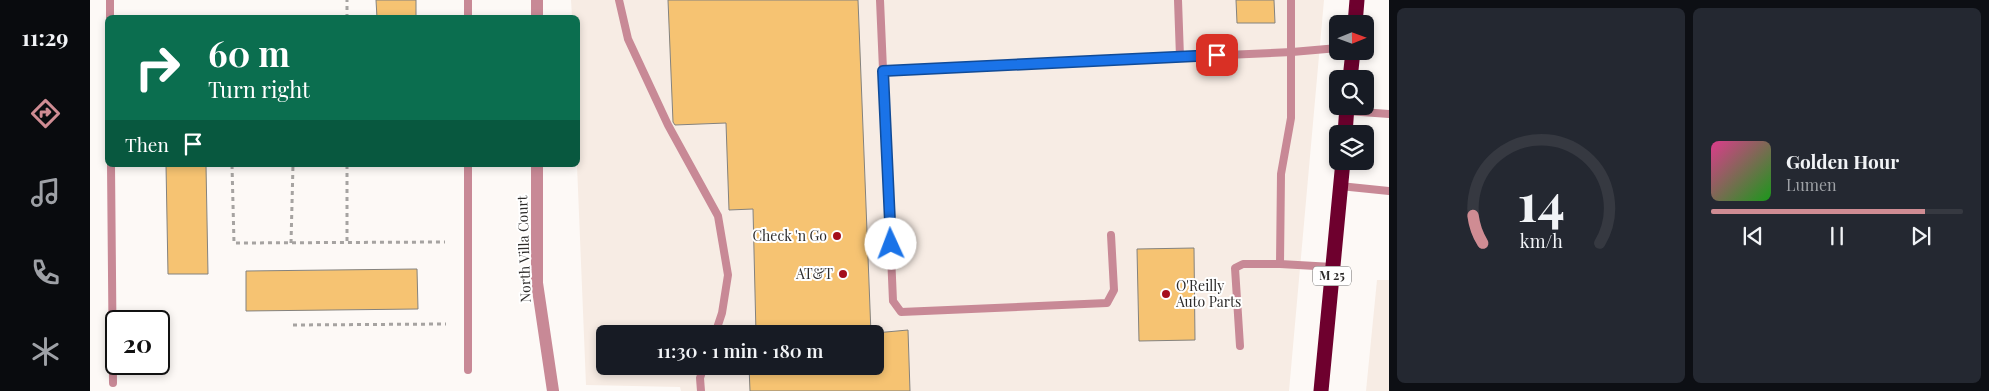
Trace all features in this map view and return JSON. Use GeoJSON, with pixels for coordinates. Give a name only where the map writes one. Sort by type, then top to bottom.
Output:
{"type":"FeatureCollection","features":[{"type":"Feature","properties":{"kind":"highway"},"geometry":{"type":"LineString","coordinates":[[1356,15],[1357,0]]}},
{"type":"Feature","properties":{"kind":"highway","name":"M 25"},"geometry":{"type":"LineString","coordinates":[[1322,391],[1342,170]]}},
{"type":"Feature","properties":{"kind":"street"},"geometry":{"type":"LineString","coordinates":[[537,0],[537,15]]}},
{"type":"Feature","properties":{"kind":"street","name":"North Villa Court"},"geometry":{"type":"LineString","coordinates":[[537,167],[537,283],[553,391]]}},
{"type":"Feature","properties":{"kind":"lane"},"geometry":{"type":"LineString","coordinates":[[110,0],[110,15]]}},
{"type":"Feature","properties":{"kind":"lane"},"geometry":{"type":"LineString","coordinates":[[468,0],[468,15]]}},
{"type":"Feature","properties":{"kind":"lane"},"geometry":{"type":"LineString","coordinates":[[619,0],[628,39],[668,125],[718,216],[728,276],[722,313],[718,325]]}},
{"type":"Feature","properties":{"kind":"lane"},"geometry":{"type":"LineString","coordinates":[[880,0],[894,301],[901,312],[1107,303],[1114,290],[1111,235]]}},
{"type":"Feature","properties":{"kind":"lane"},"geometry":{"type":"LineString","coordinates":[[1178,0],[1180,56]]}},
{"type":"Feature","properties":{"kind":"lane"},"geometry":{"type":"LineString","coordinates":[[1280,264],[1281,174],[1291,118],[1291,0]]}},
{"type":"Feature","properties":{"kind":"lane"},"geometry":{"type":"LineString","coordinates":[[883,71],[1329,49]]}},
{"type":"Feature","properties":{"kind":"lane"},"geometry":{"type":"LineString","coordinates":[[1374,112],[1389,114]]}},
{"type":"Feature","properties":{"kind":"lane"},"geometry":{"type":"LineString","coordinates":[[111,167],[113,383]]}},
{"type":"Feature","properties":{"kind":"lane"},"geometry":{"type":"LineString","coordinates":[[468,167],[468,370]]}},
{"type":"Feature","properties":{"kind":"lane"},"geometry":{"type":"LineString","coordinates":[[1340,186],[1389,190]]}},
{"type":"Feature","properties":{"kind":"lane"},"geometry":{"type":"LineString","coordinates":[[1240,346],[1235,268],[1243,264],[1333,267]]}},
{"type":"Feature","properties":{"kind":"lane"},"geometry":{"type":"LineString","coordinates":[[701,375],[701,391]]}},
{"type":"Feature","properties":{"kind":"path"},"geometry":{"type":"LineString","coordinates":[[347,0],[347,15]]}},
{"type":"Feature","properties":{"kind":"path"},"geometry":{"type":"LineString","coordinates":[[232,167],[234,243],[446,242]]}},
{"type":"Feature","properties":{"kind":"path"},"geometry":{"type":"LineString","coordinates":[[292,167],[292,243]]}},
{"type":"Feature","properties":{"kind":"path"},"geometry":{"type":"LineString","coordinates":[[347,167],[347,243]]}},
{"type":"Feature","properties":{"kind":"path"},"geometry":{"type":"LineString","coordinates":[[293,325],[446,324]]}},
{"type":"Feature","properties":{"kind":"shaded area"},"geometry":{"type":"Polygon","coordinates":[[[571,0],[1324,0],[1289,391],[681,391],[680,387],[586,385],[577,167],[580,167],[580,15],[572,15],[571,0]]]}},
{"type":"Feature","properties":{"kind":"shaded area"},"geometry":{"type":"Polygon","coordinates":[[[1377,280],[1389,280],[1389,391],[1366,391],[1377,280]]]}},
{"type":"Feature","properties":{"kind":"building"},"geometry":{"type":"Polygon","coordinates":[[[376,0],[416,0],[416,15],[377,15],[376,0]]]}},
{"type":"Feature","properties":{"kind":"building"},"geometry":{"type":"Polygon","coordinates":[[[668,0],[858,0],[871,325],[756,325],[753,209],[729,210],[726,123],[675,125],[673,122],[668,0]]]}},
{"type":"Feature","properties":{"kind":"building"},"geometry":{"type":"Polygon","coordinates":[[[1236,0],[1274,0],[1275,23],[1237,23],[1236,0]]]}},
{"type":"Feature","properties":{"kind":"building"},"geometry":{"type":"Polygon","coordinates":[[[166,167],[206,167],[208,274],[168,274],[166,167]]]}},
{"type":"Feature","properties":{"kind":"building","name":"O'Reilly Auto Parts"},"geometry":{"type":"Polygon","coordinates":[[[1194,248],[1195,340],[1139,341],[1137,249],[1194,248]]]}},
{"type":"Feature","properties":{"kind":"building"},"geometry":{"type":"Polygon","coordinates":[[[417,269],[418,309],[246,311],[246,271],[417,269]]]}},
{"type":"Feature","properties":{"kind":"building"},"geometry":{"type":"Polygon","coordinates":[[[908,330],[910,391],[750,391],[749,375],[884,375],[884,332],[908,330]]]}},
{"type":"Feature","properties":{"kind":"place","name":"Check 'n Go"},"geometry":{"type":"Point","coordinates":[837,236]}},
{"type":"Feature","properties":{"kind":"place","name":"AT&T"},"geometry":{"type":"Point","coordinates":[843,274]}},
{"type":"Feature","properties":{"kind":"place","name":"O'Reilly Auto Parts"},"geometry":{"type":"Point","coordinates":[1166,294]}},
{"type":"Feature","properties":{"kind":"route"},"geometry":{"type":"LineString","coordinates":[[891,244],[883,71],[1217,55]]}}]}
